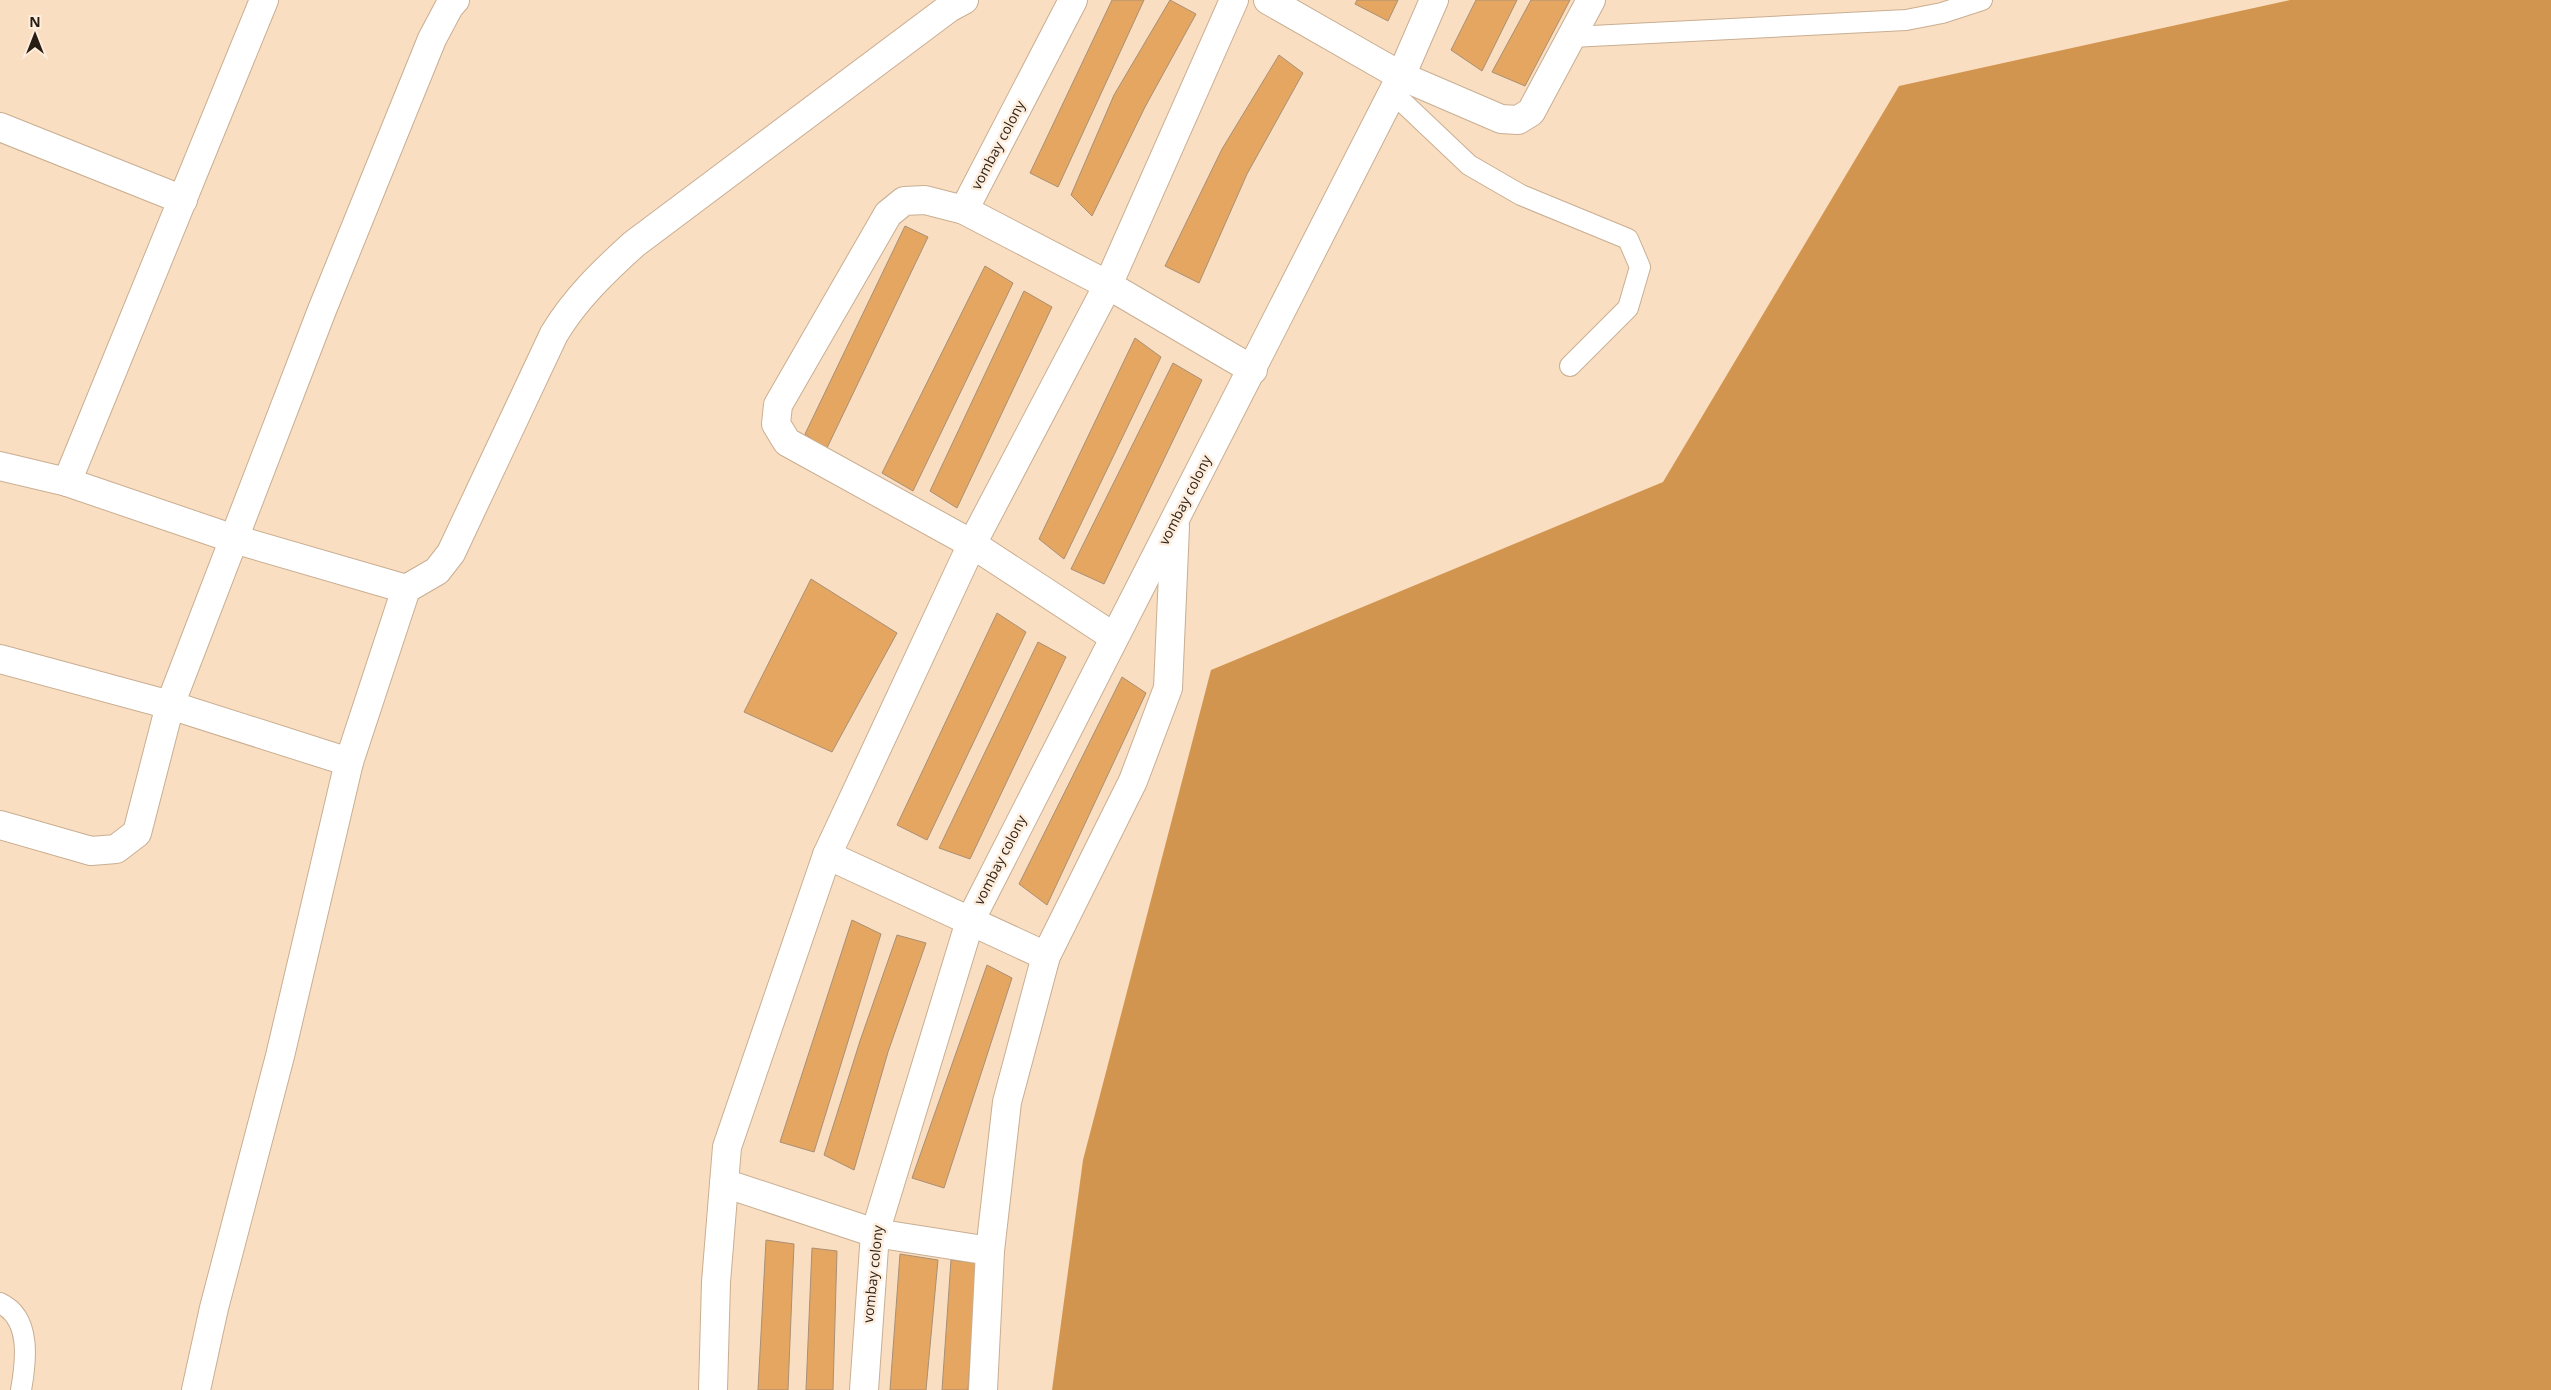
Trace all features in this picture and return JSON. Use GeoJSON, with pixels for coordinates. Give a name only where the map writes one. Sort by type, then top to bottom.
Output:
{"type":"FeatureCollection","features":[{"type":"Feature","properties":{"kind":"street"},"geometry":{"type":"LineString","coordinates":[[67,482],[264,0]]}},
{"type":"Feature","properties":{"kind":"street"},"geometry":{"type":"LineString","coordinates":[[0,825],[91,851],[116,849],[137,833],[170,705],[322,310],[432,38],[449,7],[455,0]]}},
{"type":"Feature","properties":{"kind":"street"},"geometry":{"type":"LineString","coordinates":[[196,1390],[214,1308],[280,1056],[349,762],[406,589],[437,571],[451,553],[554,334],[569,309],[582,295],[634,244],[949,8],[964,0]]}},
{"type":"Feature","properties":{"kind":"street","name":"vombay colony"},"geometry":{"type":"LineString","coordinates":[[964,210],[1073,0]]}},
{"type":"Feature","properties":{"kind":"street"},"geometry":{"type":"LineString","coordinates":[[714,1390],[716,1282],[727,1147],[827,856],[972,544],[1108,285],[1234,0]]}},
{"type":"Feature","properties":{"kind":"street"},"geometry":{"type":"LineString","coordinates":[[1268,0],[1396,84],[1500,119],[1518,120],[1531,112],[1591,0]]}},
{"type":"Feature","properties":{"kind":"street","name":"vombay colony"},"geometry":{"type":"LineString","coordinates":[[864,1390],[875,1233],[970,921],[1114,637],[1253,370],[1396,84],[1434,0]]}},
{"type":"Feature","properties":{"kind":"street"},"geometry":{"type":"LineString","coordinates":[[0,127],[183,200]]}},
{"type":"Feature","properties":{"kind":"street"},"geometry":{"type":"LineString","coordinates":[[1114,637],[972,544],[786,442],[776,424],[778,405],[888,214],[904,201],[925,200],[964,210],[1108,285],[1253,370]]}},
{"type":"Feature","properties":{"kind":"street"},"geometry":{"type":"LineString","coordinates":[[0,466],[67,482],[234,539],[406,589]]}},
{"type":"Feature","properties":{"kind":"street"},"geometry":{"type":"LineString","coordinates":[[983,1390],[990,1250],[1007,1102],[1046,956],[1132,781],[1168,688],[1176,518]]}},
{"type":"Feature","properties":{"kind":"street"},"geometry":{"type":"LineString","coordinates":[[0,659],[170,705],[349,762]]}},
{"type":"Feature","properties":{"kind":"street"},"geometry":{"type":"LineString","coordinates":[[827,856],[1046,956]]}},
{"type":"Feature","properties":{"kind":"street"},"geometry":{"type":"LineString","coordinates":[[724,1183],[875,1233],[990,1250]]}},
{"type":"Feature","properties":{"kind":"lane"},"geometry":{"type":"LineString","coordinates":[[1572,37],[1906,20],[1942,13],[1982,0]]}},
{"type":"Feature","properties":{"kind":"lane"},"geometry":{"type":"LineString","coordinates":[[1396,84],[1469,164],[1521,195],[1628,239],[1640,267],[1628,308],[1570,366]]}},
{"type":"Feature","properties":{"kind":"lane"},"geometry":{"type":"LineString","coordinates":[[0,1304],[10,1308],[22,1328],[26,1360],[21,1390]]}},
{"type":"Feature","properties":{"kind":"shaded area"},"geometry":{"type":"Polygon","coordinates":[[[2290,0],[2551,0],[2551,1390],[1052,1390],[1083,1160],[1211,670],[1663,482],[1899,86],[2290,0]]]}},
{"type":"Feature","properties":{"kind":"building"},"geometry":{"type":"Polygon","coordinates":[[[1112,0],[1144,0],[1058,187],[1030,173],[1112,0]]]}},
{"type":"Feature","properties":{"kind":"building"},"geometry":{"type":"Polygon","coordinates":[[[1170,0],[1196,14],[1145,107],[1092,216],[1071,195],[1114,95],[1170,0]]]}},
{"type":"Feature","properties":{"kind":"building"},"geometry":{"type":"Polygon","coordinates":[[[1357,0],[1398,0],[1388,21],[1355,4],[1357,0]]]}},
{"type":"Feature","properties":{"kind":"building"},"geometry":{"type":"Polygon","coordinates":[[[1476,0],[1517,0],[1482,71],[1451,50],[1476,0]]]}},
{"type":"Feature","properties":{"kind":"building"},"geometry":{"type":"Polygon","coordinates":[[[1531,0],[1570,0],[1525,86],[1492,72],[1531,0]]]}},
{"type":"Feature","properties":{"kind":"building"},"geometry":{"type":"Polygon","coordinates":[[[1279,55],[1303,73],[1247,174],[1199,283],[1165,266],[1222,149],[1279,55]]]}},
{"type":"Feature","properties":{"kind":"building"},"geometry":{"type":"Polygon","coordinates":[[[905,226],[928,237],[826,450],[805,434],[905,226]]]}},
{"type":"Feature","properties":{"kind":"building"},"geometry":{"type":"Polygon","coordinates":[[[985,266],[1013,283],[913,491],[882,473],[985,266]]]}},
{"type":"Feature","properties":{"kind":"building"},"geometry":{"type":"Polygon","coordinates":[[[1024,291],[1052,307],[957,508],[930,491],[1024,291]]]}},
{"type":"Feature","properties":{"kind":"building"},"geometry":{"type":"Polygon","coordinates":[[[1135,338],[1161,357],[1064,559],[1039,539],[1135,338]]]}},
{"type":"Feature","properties":{"kind":"building"},"geometry":{"type":"Polygon","coordinates":[[[1173,363],[1202,380],[1104,584],[1071,569],[1173,363]]]}},
{"type":"Feature","properties":{"kind":"building"},"geometry":{"type":"Polygon","coordinates":[[[811,579],[897,633],[832,752],[744,712],[811,579]]]}},
{"type":"Feature","properties":{"kind":"building"},"geometry":{"type":"Polygon","coordinates":[[[997,613],[1026,632],[927,840],[897,825],[997,613]]]}},
{"type":"Feature","properties":{"kind":"building"},"geometry":{"type":"Polygon","coordinates":[[[1038,642],[1066,657],[970,859],[939,848],[1038,642]]]}},
{"type":"Feature","properties":{"kind":"building"},"geometry":{"type":"Polygon","coordinates":[[[1122,677],[1146,693],[1047,905],[1019,884],[1122,677]]]}},
{"type":"Feature","properties":{"kind":"building"},"geometry":{"type":"Polygon","coordinates":[[[852,920],[881,934],[814,1152],[780,1142],[852,920]]]}},
{"type":"Feature","properties":{"kind":"building"},"geometry":{"type":"Polygon","coordinates":[[[897,935],[926,943],[888,1052],[854,1170],[824,1155],[860,1041],[897,935]]]}},
{"type":"Feature","properties":{"kind":"building"},"geometry":{"type":"Polygon","coordinates":[[[987,965],[1012,978],[944,1188],[912,1178],[987,965]]]}},
{"type":"Feature","properties":{"kind":"building"},"geometry":{"type":"Polygon","coordinates":[[[766,1240],[794,1244],[788,1390],[758,1390],[766,1240]]]}},
{"type":"Feature","properties":{"kind":"building"},"geometry":{"type":"Polygon","coordinates":[[[812,1248],[837,1251],[833,1390],[806,1390],[812,1248]]]}},
{"type":"Feature","properties":{"kind":"building"},"geometry":{"type":"Polygon","coordinates":[[[900,1254],[938,1260],[926,1390],[890,1390],[900,1254]]]}},
{"type":"Feature","properties":{"kind":"building"},"geometry":{"type":"Polygon","coordinates":[[[951,1260],[977,1263],[968,1390],[942,1390],[951,1260]]]}}]}
